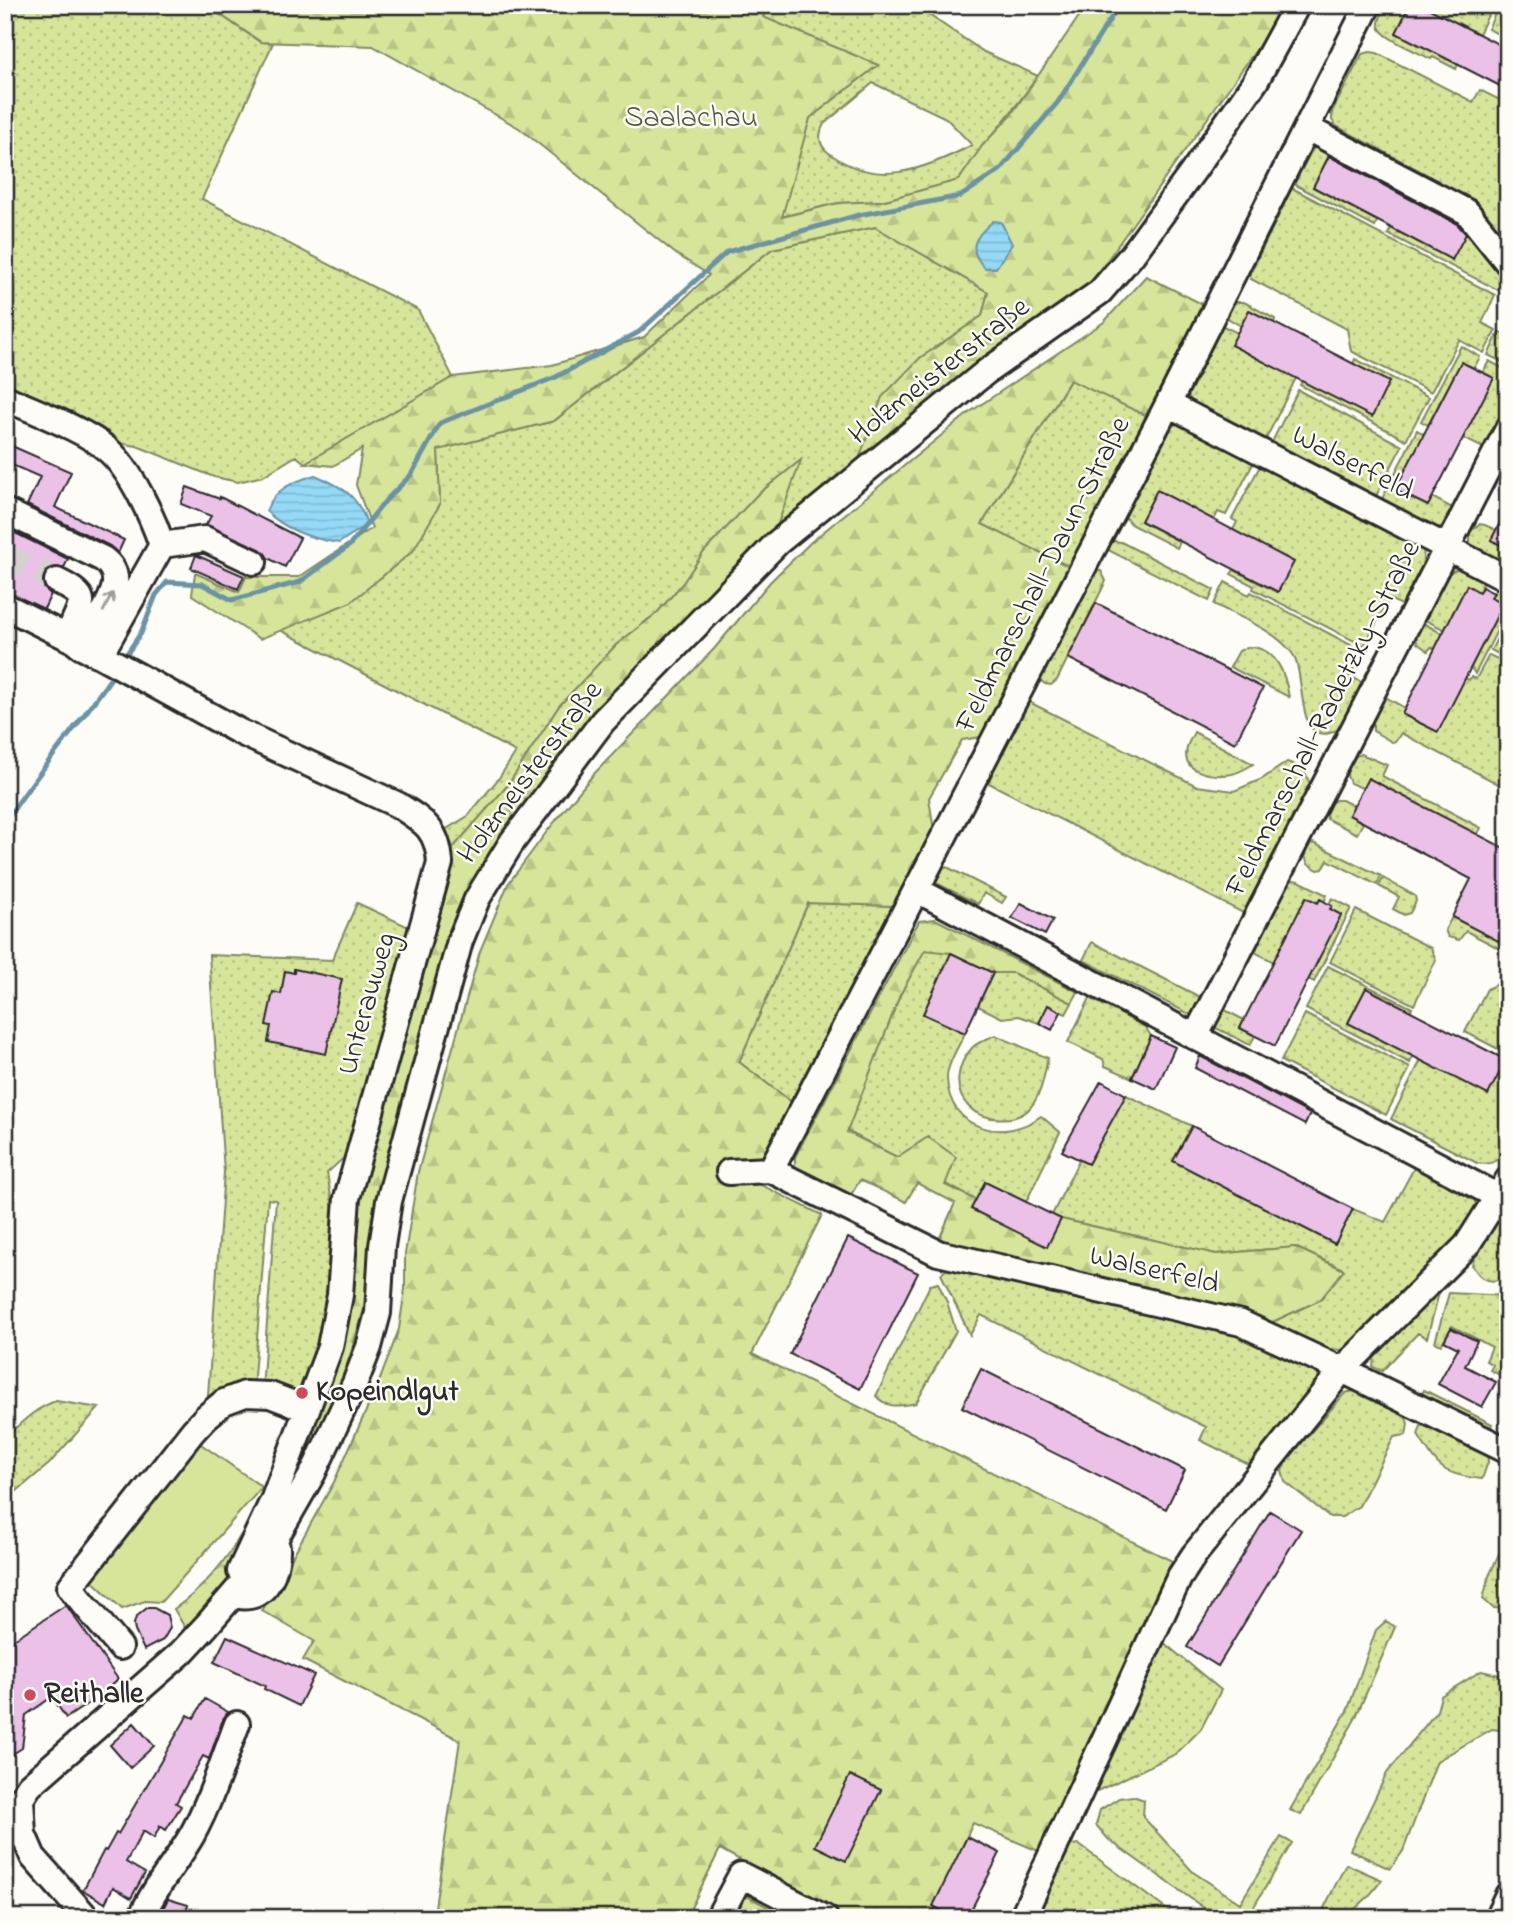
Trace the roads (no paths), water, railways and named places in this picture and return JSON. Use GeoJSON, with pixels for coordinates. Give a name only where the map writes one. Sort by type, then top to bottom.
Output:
{"type":"FeatureCollection","features":[{"type":"Feature","properties":{"kind":"street","name":"Holzmeisterstraße"},"geometry":{"type":"LineString","coordinates":[[237,1592],[239,1596],[246,1597],[258,1593],[277,1566],[277,1537],[313,1473],[369,1347],[378,1313],[382,1246],[389,1201],[460,941],[477,899],[512,842],[603,721],[777,544],[986,372],[1100,292],[1132,254],[1255,82],[1297,5]]}},
{"type":"Feature","properties":{"kind":"street","name":"Feldmarschall-Daun-Straße"},"geometry":{"type":"LineString","coordinates":[[771,1170],[1168,404],[1368,5]]}},
{"type":"Feature","properties":{"kind":"street"},"geometry":{"type":"LineString","coordinates":[[1307,128],[1467,212],[1508,263]]}},
{"type":"Feature","properties":{"kind":"street"},"geometry":{"type":"LineString","coordinates":[[5,398],[108,449],[123,466],[157,529],[162,545],[104,657]]}},
{"type":"Feature","properties":{"kind":"street","name":"Walserfeld"},"geometry":{"type":"LineString","coordinates":[[1168,404],[1508,579]]}},
{"type":"Feature","properties":{"kind":"street","name":"Feldmarschall-Radetzky-Straße"},"geometry":{"type":"LineString","coordinates":[[1195,1037],[1508,429]]}},
{"type":"Feature","properties":{"kind":"street"},"geometry":{"type":"LineString","coordinates":[[5,511],[103,559],[114,570],[116,586],[92,637],[104,657]]}},
{"type":"Feature","properties":{"kind":"street"},"geometry":{"type":"LineString","coordinates":[[162,545],[205,539],[254,562]]}},
{"type":"Feature","properties":{"kind":"street"},"geometry":{"type":"LineString","coordinates":[[57,581],[74,589],[82,604],[70,633],[73,640]]}},
{"type":"Feature","properties":{"kind":"street","name":"Unterauweg"},"geometry":{"type":"LineString","coordinates":[[5,606],[73,640],[83,649],[104,657],[240,732],[398,805],[431,830],[439,848],[440,863],[347,1198],[340,1295],[324,1368],[274,1498],[239,1575],[237,1592]]}},
{"type":"Feature","properties":{"kind":"street"},"geometry":{"type":"LineString","coordinates":[[917,891],[1195,1037],[1505,1193],[1467,1245],[1342,1370],[1194,1555],[1179,1578],[1022,1918]]}},
{"type":"Feature","properties":{"kind":"street","name":"Walserfeld"},"geometry":{"type":"LineString","coordinates":[[729,1172],[771,1170],[938,1253],[1241,1323],[1508,1451]]}},
{"type":"Feature","properties":{"kind":"street"},"geometry":{"type":"LineString","coordinates":[[120,1647],[70,1587],[165,1466],[206,1417],[224,1402],[245,1394],[270,1395],[307,1409]]}},
{"type":"Feature","properties":{"kind":"street"},"geometry":{"type":"LineString","coordinates":[[87,1918],[33,1857],[13,1800],[181,1653],[237,1592]]}},
{"type":"Feature","properties":{"kind":"street"},"geometry":{"type":"LineString","coordinates":[[141,1918],[148,1900],[190,1838],[200,1818],[237,1724]]}},
{"type":"Feature","properties":{"kind":"street"},"geometry":{"type":"LineString","coordinates":[[718,1918],[741,1875],[825,1918]]}},
{"type":"Feature","properties":{"kind":"street"},"geometry":{"type":"LineString","coordinates":[[1497,1918],[1508,1895]]}},
{"type":"Feature","properties":{"kind":"water"},"geometry":{"type":"Polygon","coordinates":[[[993,221],[1001,222],[1012,244],[996,268],[985,268],[974,248],[978,237],[993,221]]]}},
{"type":"Feature","properties":{"kind":"water"},"geometry":{"type":"Polygon","coordinates":[[[315,475],[347,493],[359,506],[367,524],[339,543],[300,533],[282,524],[266,511],[280,491],[292,483],[315,475]]]}},
{"type":"Feature","properties":{"kind":"waterway"},"geometry":{"type":"LineString","coordinates":[[122,661],[141,633],[156,595],[167,582],[202,584],[232,600],[300,582],[350,545],[386,500],[411,475],[440,423],[556,377],[639,332],[727,252],[859,215],[961,196],[1000,170],[1058,102],[1119,5]]}},
{"type":"Feature","properties":{"kind":"waterway"},"geometry":{"type":"LineString","coordinates":[[5,822],[115,672]]}},
{"type":"Feature","properties":{"kind":"tunnel"},"geometry":{"type":"LineString","coordinates":[[5,556],[57,581]]}},
{"type":"Feature","properties":{"kind":"place","name":"Kopeindlgut"},"geometry":{"type":"Point","coordinates":[302,1393]}},
{"type":"Feature","properties":{"kind":"place","name":"Reithalle"},"geometry":{"type":"Point","coordinates":[30,1695]}},
{"type":"Feature","properties":{"kind":"park label","name":"Saalachau"},"geometry":{"type":"Point","coordinates":[691,119]}}]}
